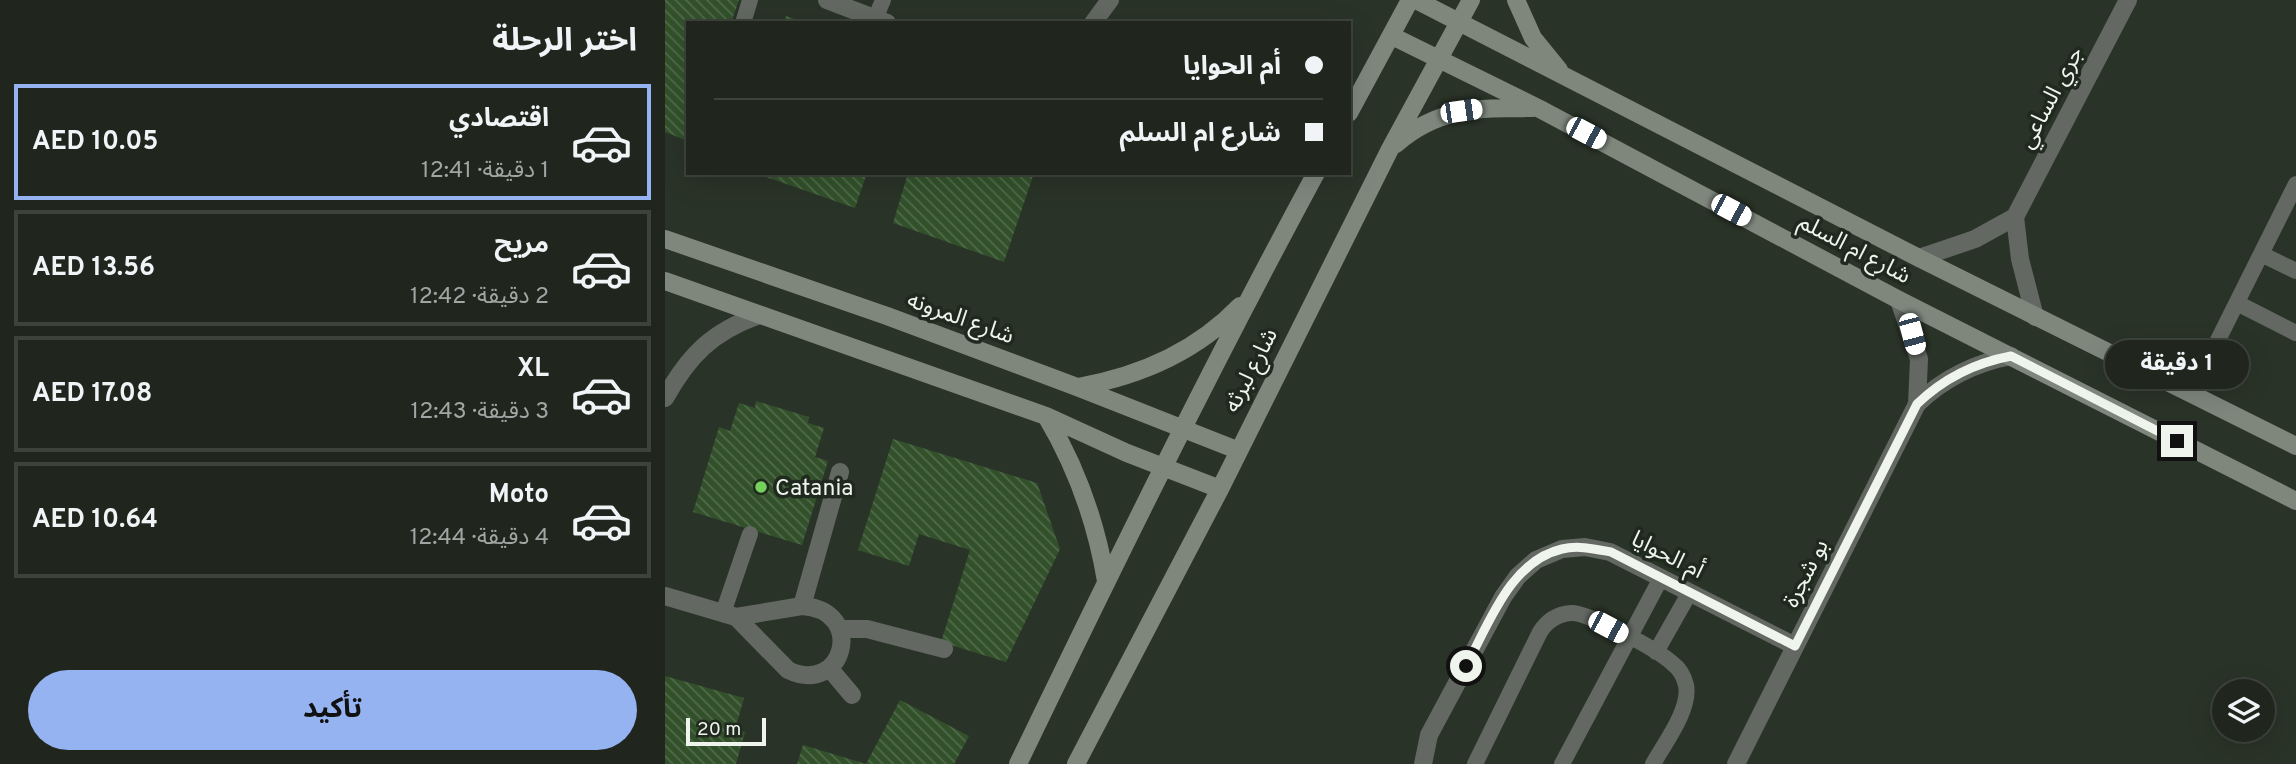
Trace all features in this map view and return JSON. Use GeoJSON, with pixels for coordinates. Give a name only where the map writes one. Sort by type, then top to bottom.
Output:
{"type":"FeatureCollection","features":[{"type":"Feature","properties":{"kind":"street"},"geometry":{"type":"LineString","coordinates":[[827,0],[881,21]]}},
{"type":"Feature","properties":{"kind":"street"},"geometry":{"type":"LineString","coordinates":[[1094,21],[1110,0]]}},
{"type":"Feature","properties":{"kind":"street"},"geometry":{"type":"LineString","coordinates":[[1351,109],[1410,0]]}},
{"type":"Feature","properties":{"kind":"street","name":"شارع ام السلم"},"geometry":{"type":"LineString","coordinates":[[1416,0],[2035,317],[2296,446]]}},
{"type":"Feature","properties":{"kind":"street","name":"شارع لبرثه"},"geometry":{"type":"LineString","coordinates":[[1076,764],[1220,489],[1237,450],[1390,149],[1471,0]]}},
{"type":"Feature","properties":{"kind":"street"},"geometry":{"type":"LineString","coordinates":[[1516,0],[1532,38],[1569,80]]}},
{"type":"Feature","properties":{"kind":"street","name":"جري الساعي"},"geometry":{"type":"LineString","coordinates":[[2015,217],[2128,0]]}},
{"type":"Feature","properties":{"kind":"street","name":"شارع ام السلم"},"geometry":{"type":"LineString","coordinates":[[1392,36],[1538,108],[1899,300],[2296,501]]}},
{"type":"Feature","properties":{"kind":"street"},"geometry":{"type":"LineString","coordinates":[[1390,149],[1423,124],[1448,114],[1481,108],[1538,108]]}},
{"type":"Feature","properties":{"kind":"street","name":"شارع لبرثه"},"geometry":{"type":"LineString","coordinates":[[1018,764],[1106,581],[1250,295],[1315,175]]}},
{"type":"Feature","properties":{"kind":"street"},"geometry":{"type":"LineString","coordinates":[[1919,258],[1975,239],[2015,217],[2024,278],[2035,317]]}},
{"type":"Feature","properties":{"kind":"street","name":"شارع المرونه"},"geometry":{"type":"LineString","coordinates":[[665,239],[887,316],[1237,450]]}},
{"type":"Feature","properties":{"kind":"street"},"geometry":{"type":"LineString","coordinates":[[665,281],[1046,416],[1220,489]]}},
{"type":"Feature","properties":{"kind":"street"},"geometry":{"type":"LineString","coordinates":[[1077,387],[1133,374],[1185,351],[1223,322],[1250,295]]}},
{"type":"Feature","properties":{"kind":"street","name":"بو شجرة"},"geometry":{"type":"LineString","coordinates":[[1899,300],[1919,359],[1917,404]]}},
{"type":"Feature","properties":{"kind":"street"},"geometry":{"type":"LineString","coordinates":[[665,398],[702,346],[738,323],[759,316]]}},
{"type":"Feature","properties":{"kind":"street","name":"بو شجرة"},"geometry":{"type":"LineString","coordinates":[[1737,764],[1917,404],[1943,382],[1970,367],[2011,356]]}},
{"type":"Feature","properties":{"kind":"street"},"geometry":{"type":"LineString","coordinates":[[1046,416],[1065,449],[1084,493],[1097,532],[1106,581]]}},
{"type":"Feature","properties":{"kind":"street"},"geometry":{"type":"LineString","coordinates":[[802,606],[840,472]]}},
{"type":"Feature","properties":{"kind":"street","name":"أم الحوايا"},"geometry":{"type":"LineString","coordinates":[[1423,764],[1429,735],[1503,597],[1518,576],[1536,560],[1562,549],[1585,547],[1611,552],[1795,646]]}},
{"type":"Feature","properties":{"kind":"street"},"geometry":{"type":"LineString","coordinates":[[665,596],[729,615],[802,606],[822,610],[836,621],[839,629],[842,646],[839,656],[830,669],[813,675],[788,670],[729,615]]}},
{"type":"Feature","properties":{"kind":"street"},"geometry":{"type":"LineString","coordinates":[[839,629],[867,628],[944,649]]}},
{"type":"Feature","properties":{"kind":"street"},"geometry":{"type":"LineString","coordinates":[[830,669],[852,695]]}},
{"type":"Feature","properties":{"kind":"lane"},"geometry":{"type":"LineString","coordinates":[[744,21],[750,0]]}},
{"type":"Feature","properties":{"kind":"lane"},"geometry":{"type":"LineString","coordinates":[[881,21],[883,0]]}},
{"type":"Feature","properties":{"kind":"lane"},"geometry":{"type":"LineString","coordinates":[[2191,394],[2296,184]]}},
{"type":"Feature","properties":{"kind":"lane"},"geometry":{"type":"LineString","coordinates":[[2261,254],[2296,271]]}},
{"type":"Feature","properties":{"kind":"lane"},"geometry":{"type":"LineString","coordinates":[[2237,303],[2296,333]]}},
{"type":"Feature","properties":{"kind":"lane"},"geometry":{"type":"LineString","coordinates":[[729,615],[750,534]]}},
{"type":"Feature","properties":{"kind":"lane"},"geometry":{"type":"LineString","coordinates":[[1562,764],[1661,578]]}},
{"type":"Feature","properties":{"kind":"lane"},"geometry":{"type":"LineString","coordinates":[[1656,652],[1690,592]]}},
{"type":"Feature","properties":{"kind":"lane"},"geometry":{"type":"LineString","coordinates":[[1475,764],[1545,624],[1561,614],[1579,613],[1656,652],[1675,664],[1682,675],[1686,686],[1683,710],[1653,764]]}},
{"type":"Feature","properties":{"kind":"building"},"geometry":{"type":"Polygon","coordinates":[[[665,0],[739,0],[732,21],[686,21],[686,140],[665,132],[665,0]]]}},
{"type":"Feature","properties":{"kind":"building"},"geometry":{"type":"Polygon","coordinates":[[[786,16],[801,21],[785,21],[786,16]]]}},
{"type":"Feature","properties":{"kind":"building"},"geometry":{"type":"Polygon","coordinates":[[[761,175],[866,175],[855,208],[761,175]]]}},
{"type":"Feature","properties":{"kind":"building"},"geometry":{"type":"Polygon","coordinates":[[[907,175],[1033,175],[1004,262],[893,223],[907,175]]]}},
{"type":"Feature","properties":{"kind":"building","name":"Catania"},"geometry":{"type":"Polygon","coordinates":[[[756,401],[809,417],[808,423],[824,428],[815,457],[828,461],[802,545],[693,512],[719,427],[730,431],[739,403],[755,408],[756,401]]]}},
{"type":"Feature","properties":{"kind":"building"},"geometry":{"type":"Polygon","coordinates":[[[893,439],[1037,483],[1060,549],[1006,662],[941,642],[970,550],[919,534],[909,566],[858,550],[893,439]]]}},
{"type":"Feature","properties":{"kind":"building"},"geometry":{"type":"Polygon","coordinates":[[[665,676],[744,698],[735,730],[745,732],[736,764],[665,764],[665,676]]]}},
{"type":"Feature","properties":{"kind":"building"},"geometry":{"type":"Polygon","coordinates":[[[900,700],[969,736],[954,764],[866,764],[900,700]]]}},
{"type":"Feature","properties":{"kind":"building"},"geometry":{"type":"Polygon","coordinates":[[[803,745],[866,764],[797,764],[803,745]]]}},
{"type":"Feature","properties":{"kind":"place","name":"Catania"},"geometry":{"type":"Point","coordinates":[761,487]}},
{"type":"Feature","properties":{"kind":"route"},"geometry":{"type":"LineString","coordinates":[[1466,666],[1503,597],[1518,576],[1536,560],[1562,549],[1585,547],[1611,552],[1795,646],[1917,404],[1943,382],[1983,362],[2011,356],[2177,441]]}}]}
